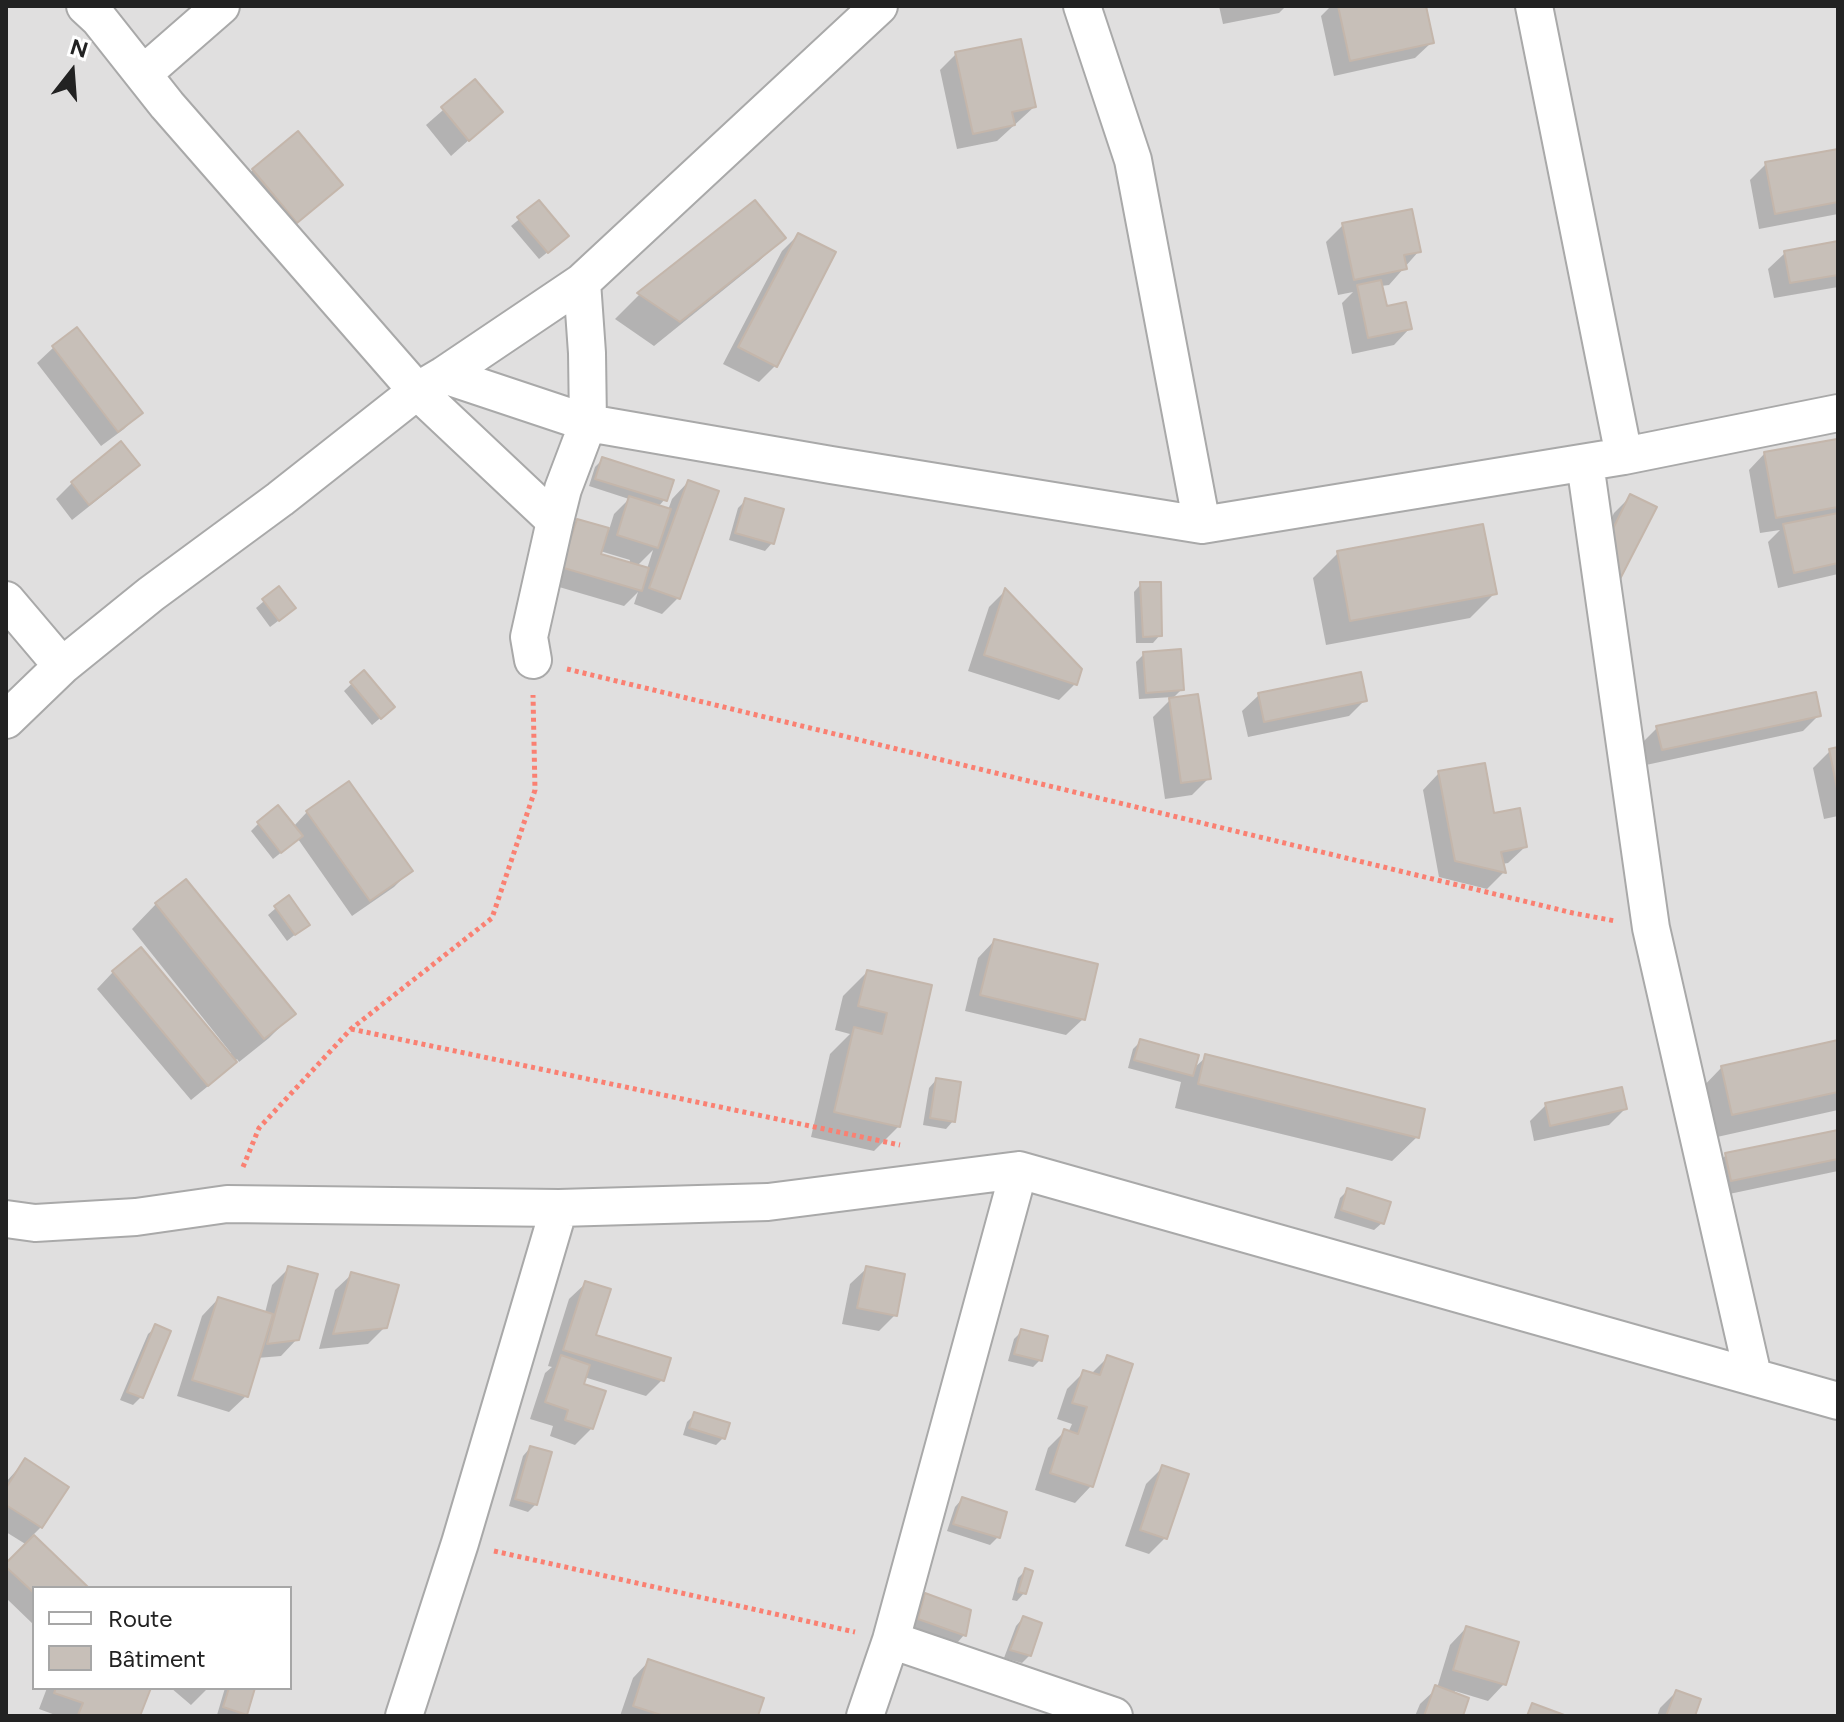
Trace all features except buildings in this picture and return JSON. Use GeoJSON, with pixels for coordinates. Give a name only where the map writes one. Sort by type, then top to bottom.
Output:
{"type":"FeatureCollection","features":[{"type":"Feature","properties":{"kind":"street"},"geometry":{"type":"LineString","coordinates":[[85,6],[99,19],[167,105],[431,383],[555,521]]}},
{"type":"Feature","properties":{"kind":"street"},"geometry":{"type":"LineString","coordinates":[[143,74],[221,6]]}},
{"type":"Feature","properties":{"kind":"street"},"geometry":{"type":"LineString","coordinates":[[6,720],[62,666],[151,594],[431,383],[582,282],[879,6]]}},
{"type":"Feature","properties":{"kind":"street"},"geometry":{"type":"LineString","coordinates":[[1082,6],[1133,160],[1202,525]]}},
{"type":"Feature","properties":{"kind":"street"},"geometry":{"type":"LineString","coordinates":[[1534,6],[1624,456]]}},
{"type":"Feature","properties":{"kind":"street"},"geometry":{"type":"LineString","coordinates":[[533,660],[529,637],[555,521],[563,489],[588,423],[582,282]]}},
{"type":"Feature","properties":{"kind":"street"},"geometry":{"type":"LineString","coordinates":[[431,383],[588,423],[1202,525],[1585,463],[1838,413]]}},
{"type":"Feature","properties":{"kind":"street"},"geometry":{"type":"LineString","coordinates":[[1585,463],[1651,928],[1753,1376]]}},
{"type":"Feature","properties":{"kind":"street"},"geometry":{"type":"LineString","coordinates":[[6,600],[62,666]]}},
{"type":"Feature","properties":{"kind":"street"},"geometry":{"type":"LineString","coordinates":[[865,1716],[891,1640],[1019,1170]]}},
{"type":"Feature","properties":{"kind":"street"},"geometry":{"type":"LineString","coordinates":[[6,1219],[35,1223],[136,1217],[227,1204],[559,1208],[768,1202],[1019,1170],[1838,1401]]}},
{"type":"Feature","properties":{"kind":"street"},"geometry":{"type":"LineString","coordinates":[[404,1716],[460,1543],[559,1208]]}},
{"type":"Feature","properties":{"kind":"street"},"geometry":{"type":"LineString","coordinates":[[891,1640],[1114,1716]]}},
{"type":"Feature","properties":{"kind":"path"},"geometry":{"type":"LineString","coordinates":[[227,1204],[259,1128],[351,1029],[492,918],[535,790],[533,660],[1542,906],[1651,928]]}},
{"type":"Feature","properties":{"kind":"path"},"geometry":{"type":"LineString","coordinates":[[351,1029],[910,1147]]}},
{"type":"Feature","properties":{"kind":"path"},"geometry":{"type":"LineString","coordinates":[[460,1543],[891,1640]]}},
{"type":"Feature","properties":{"kind":"shaded area"},"geometry":{"type":"Polygon","coordinates":[[[6,6],[1838,6],[1838,1716],[6,1716],[6,6]]]}}]}
